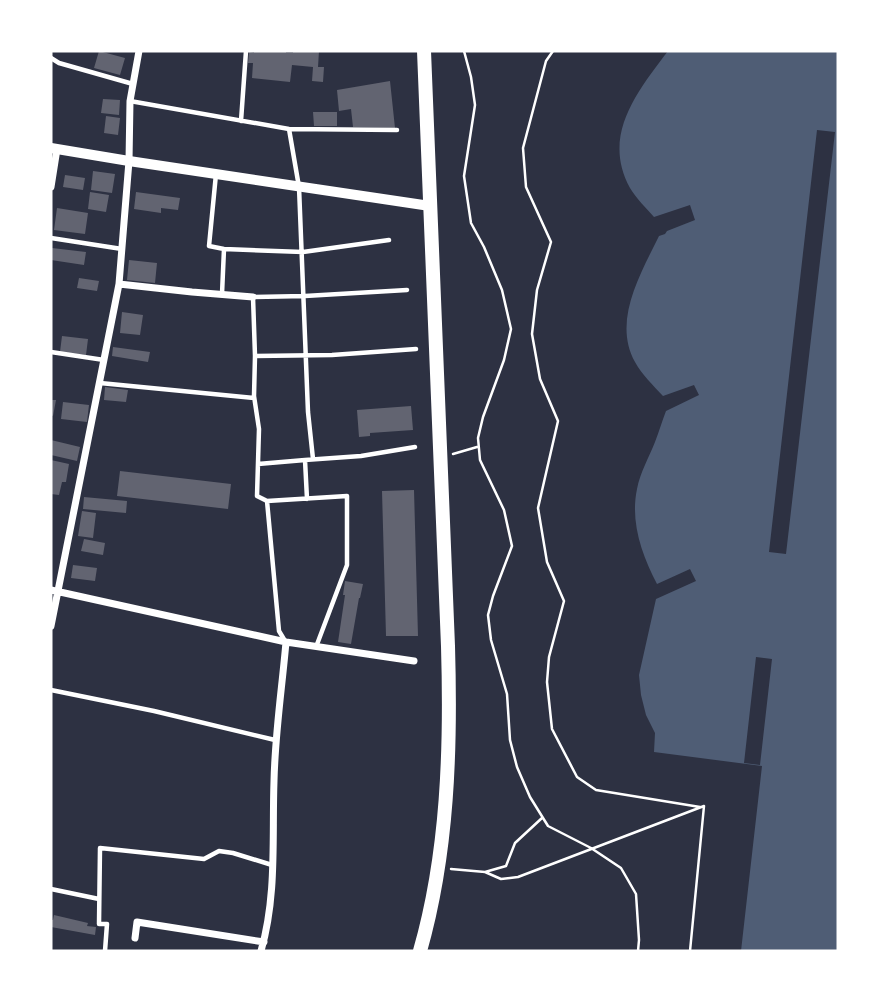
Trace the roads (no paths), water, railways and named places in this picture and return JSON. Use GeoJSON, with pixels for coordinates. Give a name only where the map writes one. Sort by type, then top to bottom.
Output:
{"type":"FeatureCollection","features":[{"type":"Feature","properties":{"kind":"highway"},"geometry":{"type":"LineString","coordinates":[[420,951],[429,920],[447,789],[448,710],[448,646],[424,51]]}},
{"type":"Feature","properties":{"kind":"street"},"geometry":{"type":"LineString","coordinates":[[51,626],[54,591],[119,284],[129,161],[130,101],[139,51]]}},
{"type":"Feature","properties":{"kind":"street"},"geometry":{"type":"LineString","coordinates":[[51,187],[54,148],[430,206]]}},
{"type":"Feature","properties":{"kind":"street"},"geometry":{"type":"LineString","coordinates":[[119,284],[253,297]]}},
{"type":"Feature","properties":{"kind":"street"},"geometry":{"type":"LineString","coordinates":[[54,591],[286,642],[414,662]]}},
{"type":"Feature","properties":{"kind":"street"},"geometry":{"type":"LineString","coordinates":[[261,951],[269,921],[273,880],[274,777],[286,642]]}},
{"type":"Feature","properties":{"kind":"street"},"geometry":{"type":"LineString","coordinates":[[135,938],[137,922],[264,942]]}},
{"type":"Feature","properties":{"kind":"lane"},"geometry":{"type":"LineString","coordinates":[[241,121],[246,51]]}},
{"type":"Feature","properties":{"kind":"lane"},"geometry":{"type":"LineString","coordinates":[[51,58],[59,63],[133,83]]}},
{"type":"Feature","properties":{"kind":"lane"},"geometry":{"type":"LineString","coordinates":[[130,101],[289,129],[397,130]]}},
{"type":"Feature","properties":{"kind":"lane"},"geometry":{"type":"LineString","coordinates":[[289,129],[299,187],[308,412],[313,459]]}},
{"type":"Feature","properties":{"kind":"lane"},"geometry":{"type":"LineString","coordinates":[[216,173],[209,246],[303,252],[389,240]]}},
{"type":"Feature","properties":{"kind":"lane"},"geometry":{"type":"LineString","coordinates":[[51,238],[122,249]]}},
{"type":"Feature","properties":{"kind":"lane"},"geometry":{"type":"LineString","coordinates":[[222,295],[224,249]]}},
{"type":"Feature","properties":{"kind":"lane"},"geometry":{"type":"LineString","coordinates":[[316,647],[347,565],[347,496],[267,501],[257,496],[259,429],[254,398],[253,297],[407,290]]}},
{"type":"Feature","properties":{"kind":"lane"},"geometry":{"type":"LineString","coordinates":[[255,356],[416,349]]}},
{"type":"Feature","properties":{"kind":"lane"},"geometry":{"type":"LineString","coordinates":[[51,352],[104,360]]}},
{"type":"Feature","properties":{"kind":"lane"},"geometry":{"type":"LineString","coordinates":[[100,383],[254,398]]}},
{"type":"Feature","properties":{"kind":"lane"},"geometry":{"type":"LineString","coordinates":[[258,464],[361,456],[415,447]]}},
{"type":"Feature","properties":{"kind":"lane"},"geometry":{"type":"LineString","coordinates":[[305,460],[307,499]]}},
{"type":"Feature","properties":{"kind":"lane"},"geometry":{"type":"LineString","coordinates":[[267,501],[279,631],[286,642]]}},
{"type":"Feature","properties":{"kind":"lane"},"geometry":{"type":"LineString","coordinates":[[51,690],[154,711],[277,741]]}},
{"type":"Feature","properties":{"kind":"lane"},"geometry":{"type":"LineString","coordinates":[[105,951],[107,924],[99,924],[100,848],[204,859],[219,851],[272,865]]}},
{"type":"Feature","properties":{"kind":"lane"},"geometry":{"type":"LineString","coordinates":[[51,889],[99,899]]}},
{"type":"Feature","properties":{"kind":"water"},"geometry":{"type":"Polygon","coordinates":[[[668,51],[838,51],[838,951],[741,951],[762,766],[654,752],[655,733],[646,715],[641,695],[639,675],[656,599],[696,581],[690,569],[657,584],[642,550],[635,514],[638,483],[666,411],[699,395],[694,385],[663,396],[635,362],[627,330],[628,314],[637,281],[659,236],[695,220],[690,205],[654,217],[632,192],[622,169],[619,150],[627,115],[645,82],[668,51]]]}}]}
